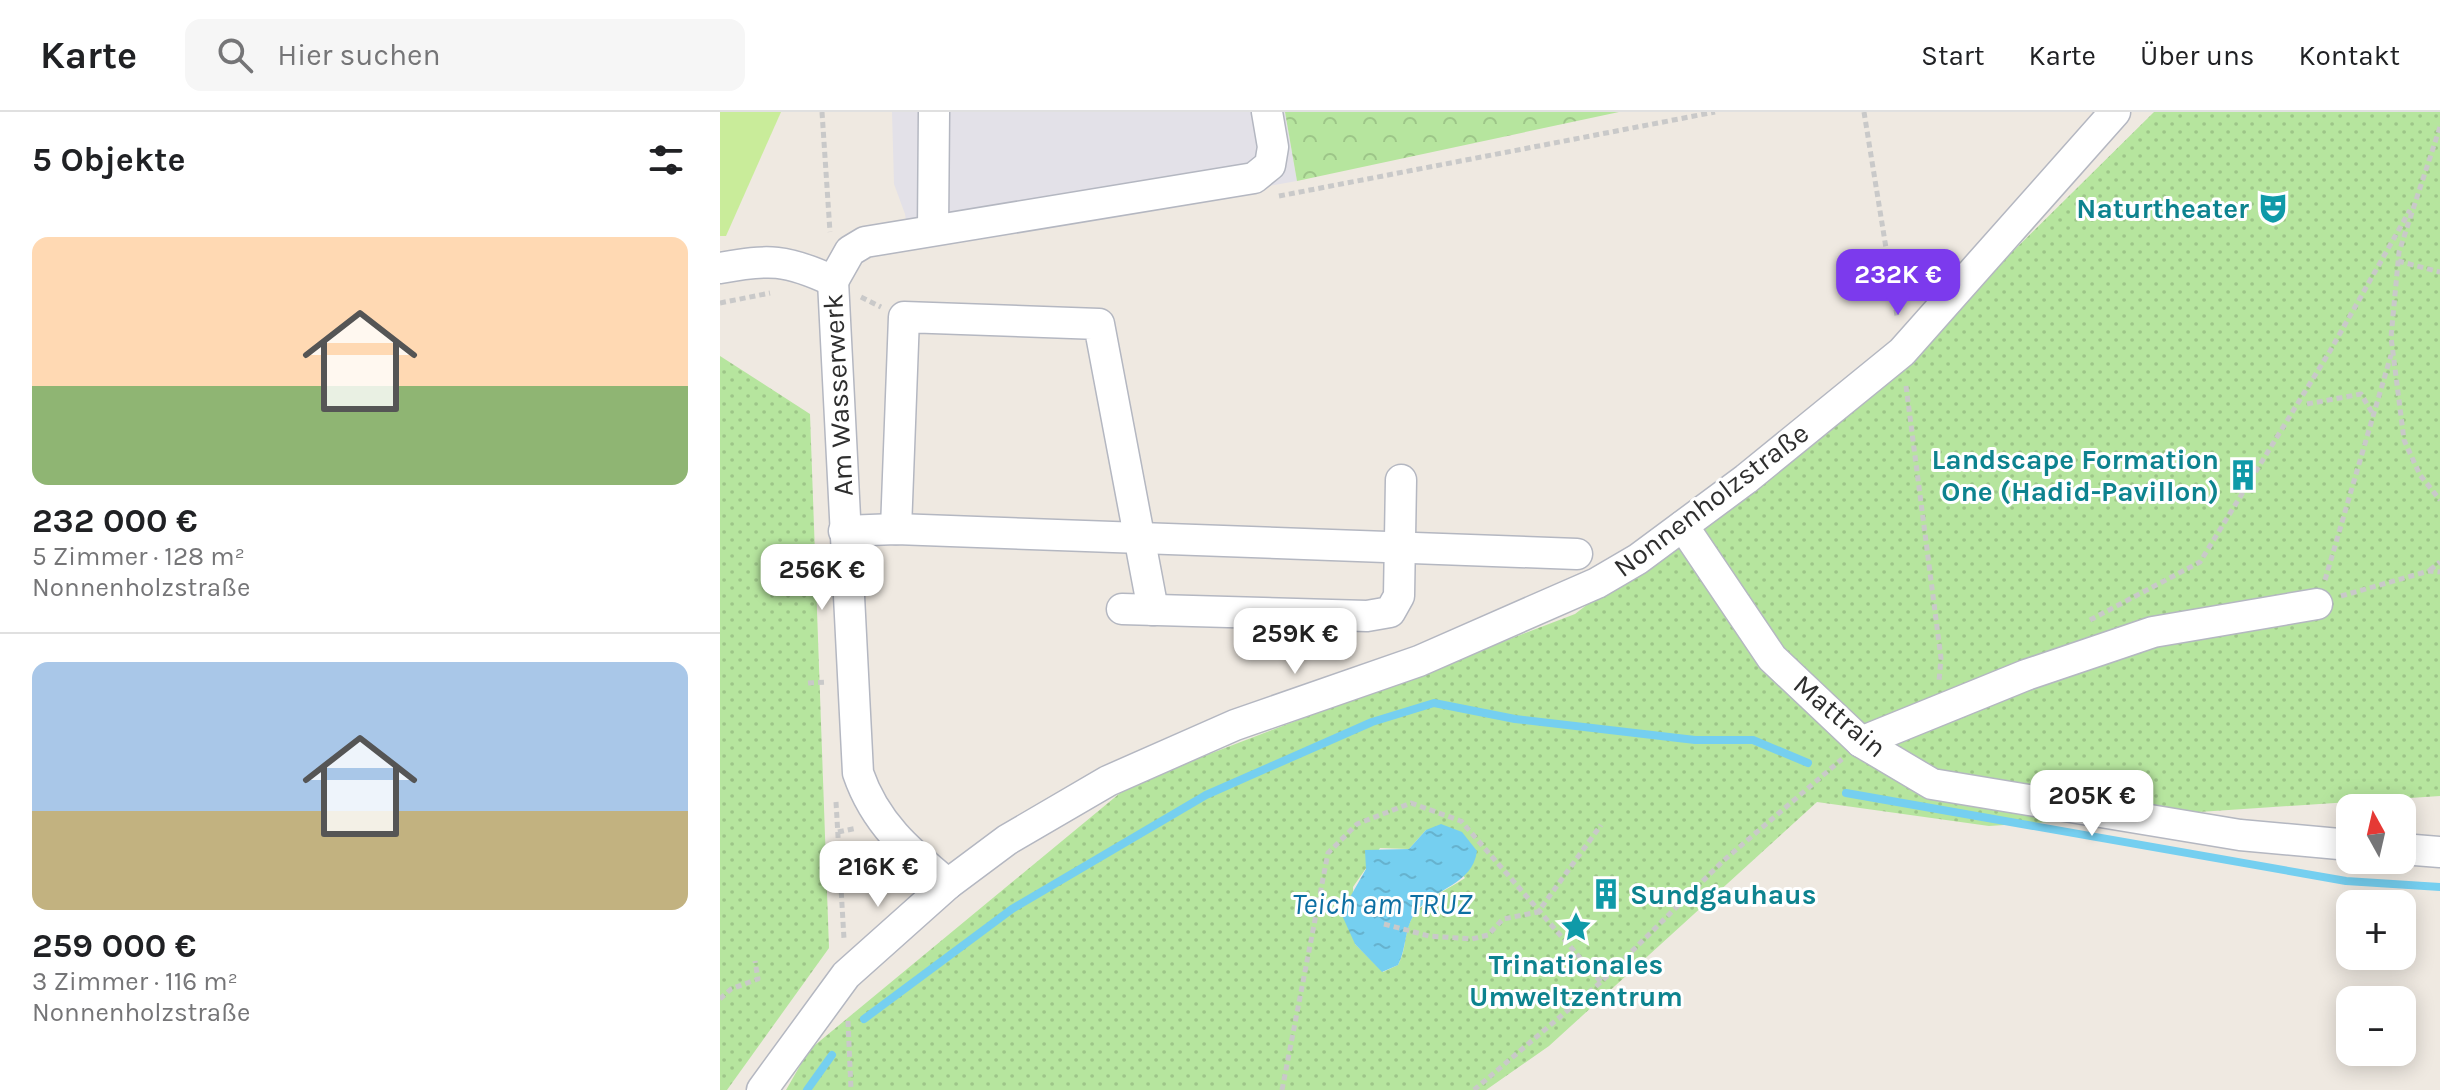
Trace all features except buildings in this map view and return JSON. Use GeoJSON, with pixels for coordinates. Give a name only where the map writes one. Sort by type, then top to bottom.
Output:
{"type":"FeatureCollection","features":[{"type":"Feature","properties":{"kind":"street"},"geometry":{"type":"LineString","coordinates":[[933,230],[934,112]]}},
{"type":"Feature","properties":{"kind":"street"},"geometry":{"type":"LineString","coordinates":[[720,268],[767,260],[805,268],[833,281],[850,251],[865,242],[1254,178],[1270,165],[1273,147],[1267,112]]}},
{"type":"Feature","properties":{"kind":"street","name":"Nonnenholzstraße"},"geometry":{"type":"LineString","coordinates":[[762,1090],[846,975],[948,884],[1007,840],[1108,781],[1235,725],[1419,661],[1597,583],[1683,526],[1902,352],[2115,112]]}},
{"type":"Feature","properties":{"kind":"street","name":"Am Wasserwerk"},"geometry":{"type":"LineString","coordinates":[[833,281],[858,773],[868,802],[898,843],[948,884]]}},
{"type":"Feature","properties":{"kind":"street"},"geometry":{"type":"LineString","coordinates":[[896,529],[904,317],[1099,324],[1153,610]]}},
{"type":"Feature","properties":{"kind":"street"},"geometry":{"type":"LineString","coordinates":[[1122,609],[1367,616],[1390,612],[1399,596],[1401,480]]}},
{"type":"Feature","properties":{"kind":"street","name":"Mattrain"},"geometry":{"type":"LineString","coordinates":[[1683,526],[1772,658],[1861,742],[1932,784],[2240,835],[2336,844]]}},
{"type":"Feature","properties":{"kind":"street"},"geometry":{"type":"LineString","coordinates":[[844,531],[896,529],[1577,554]]}},
{"type":"Feature","properties":{"kind":"street"},"geometry":{"type":"LineString","coordinates":[[1861,742],[2026,675],[2153,632],[2317,604]]}},
{"type":"Feature","properties":{"kind":"street"},"geometry":{"type":"LineString","coordinates":[[2416,850],[2440,852]]}},
{"type":"Feature","properties":{"kind":"path","name":"Am Wasserwerk"},"geometry":{"type":"LineString","coordinates":[[822,112],[833,281]]}},
{"type":"Feature","properties":{"kind":"path"},"geometry":{"type":"LineString","coordinates":[[1864,112],[1902,352],[1941,658],[1936,711]]}},
{"type":"Feature","properties":{"kind":"path"},"geometry":{"type":"LineString","coordinates":[[2440,127],[2410,210],[2398,261],[2393,351],[2404,440],[2420,475],[2440,500]]}},
{"type":"Feature","properties":{"kind":"path"},"geometry":{"type":"LineString","coordinates":[[2089,621],[2200,562],[2330,351],[2410,210]]}},
{"type":"Feature","properties":{"kind":"path"},"geometry":{"type":"LineString","coordinates":[[2398,261],[2440,272]]}},
{"type":"Feature","properties":{"kind":"path"},"geometry":{"type":"LineString","coordinates":[[833,281],[904,317]]}},
{"type":"Feature","properties":{"kind":"path"},"geometry":{"type":"LineString","coordinates":[[2317,604],[2393,351]]}},
{"type":"Feature","properties":{"kind":"path"},"geometry":{"type":"LineString","coordinates":[[2307,404],[2361,394],[2374,415]]}},
{"type":"Feature","properties":{"kind":"path"},"geometry":{"type":"LineString","coordinates":[[2429,571],[2440,562]]}},
{"type":"Feature","properties":{"kind":"path"},"geometry":{"type":"LineString","coordinates":[[2317,604],[2429,571],[2440,572]]}},
{"type":"Feature","properties":{"kind":"path"},"geometry":{"type":"LineString","coordinates":[[808,683],[830,682]]}},
{"type":"Feature","properties":{"kind":"path"},"geometry":{"type":"LineString","coordinates":[[1474,1090],[1601,982],[1723,861],[1861,742]]}},
{"type":"Feature","properties":{"kind":"path"},"geometry":{"type":"LineString","coordinates":[[1282,1090],[1328,853],[1357,824],[1411,803],[1461,821],[1601,982]]}},
{"type":"Feature","properties":{"kind":"path"},"geometry":{"type":"LineString","coordinates":[[1384,924],[1429,936],[1472,939],[1488,935],[1503,919],[1538,912],[1601,825]]}},
{"type":"Feature","properties":{"kind":"path"},"geometry":{"type":"LineString","coordinates":[[720,999],[731,989],[758,979],[755,961]]}},
{"type":"Feature","properties":{"kind":"path"},"geometry":{"type":"LineString","coordinates":[[846,975],[851,1090]]}},
{"type":"Feature","properties":{"kind":"shaded area"},"geometry":{"type":"Polygon","coordinates":[[[892,112],[1285,112],[1297,181],[911,248],[905,214],[894,184],[892,112]]]}},
{"type":"Feature","properties":{"kind":"green space"},"geometry":{"type":"Polygon","coordinates":[[[720,112],[781,112],[726,236],[720,236],[720,112]]]}},
{"type":"Feature","properties":{"kind":"green space"},"geometry":{"type":"Polygon","coordinates":[[[1285,112],[1619,112],[1297,181],[1285,112]]]}},
{"type":"Feature","properties":{"kind":"green space"},"geometry":{"type":"Polygon","coordinates":[[[2154,112],[2440,112],[2440,796],[2336,794],[2336,803],[1989,826],[1817,802],[1549,1046],[1486,1090],[786,1090],[809,1050],[1131,784],[1575,614],[1901,362],[2154,112]],[[1426,830],[1409,849],[1380,848],[1353,887],[1355,944],[1383,972],[1398,965],[1411,919],[1431,899],[1465,878],[1426,830]]]}},
{"type":"Feature","properties":{"kind":"green space"},"geometry":{"type":"Polygon","coordinates":[[[720,356],[810,414],[829,948],[727,1090],[720,1090],[720,356]]]}},
{"type":"Feature","properties":{"kind":"water","name":"Teich am TRUZ"},"geometry":{"type":"Polygon","coordinates":[[[1441,824],[1462,832],[1477,851],[1474,863],[1461,879],[1416,912],[1409,924],[1398,965],[1382,972],[1355,944],[1341,913],[1366,869],[1365,850],[1409,849],[1426,830],[1441,824]]]}},
{"type":"Feature","properties":{"kind":"waterway"},"geometry":{"type":"LineString","coordinates":[[864,1019],[1012,909],[1206,795],[1372,722],[1434,703],[1515,719],[1695,740],[1753,740],[1808,763]]}},
{"type":"Feature","properties":{"kind":"waterway"},"geometry":{"type":"LineString","coordinates":[[1846,793],[2346,881],[2440,887]]}},
{"type":"Feature","properties":{"kind":"waterway"},"geometry":{"type":"LineString","coordinates":[[807,1090],[832,1055]]}},
{"type":"Feature","properties":{"kind":"place","name":"Naturtheater"},"geometry":{"type":"Point","coordinates":[2273,208]}},
{"type":"Feature","properties":{"kind":"place","name":"Landscape Formation One (Hadid-Pavillon)"},"geometry":{"type":"Point","coordinates":[2243,475]}},
{"type":"Feature","properties":{"kind":"place","name":"Sundgauhaus"},"geometry":{"type":"Point","coordinates":[1606,894]}},
{"type":"Feature","properties":{"kind":"place","name":"Trinationales Umweltzentrum"},"geometry":{"type":"Point","coordinates":[1576,927]}}]}
